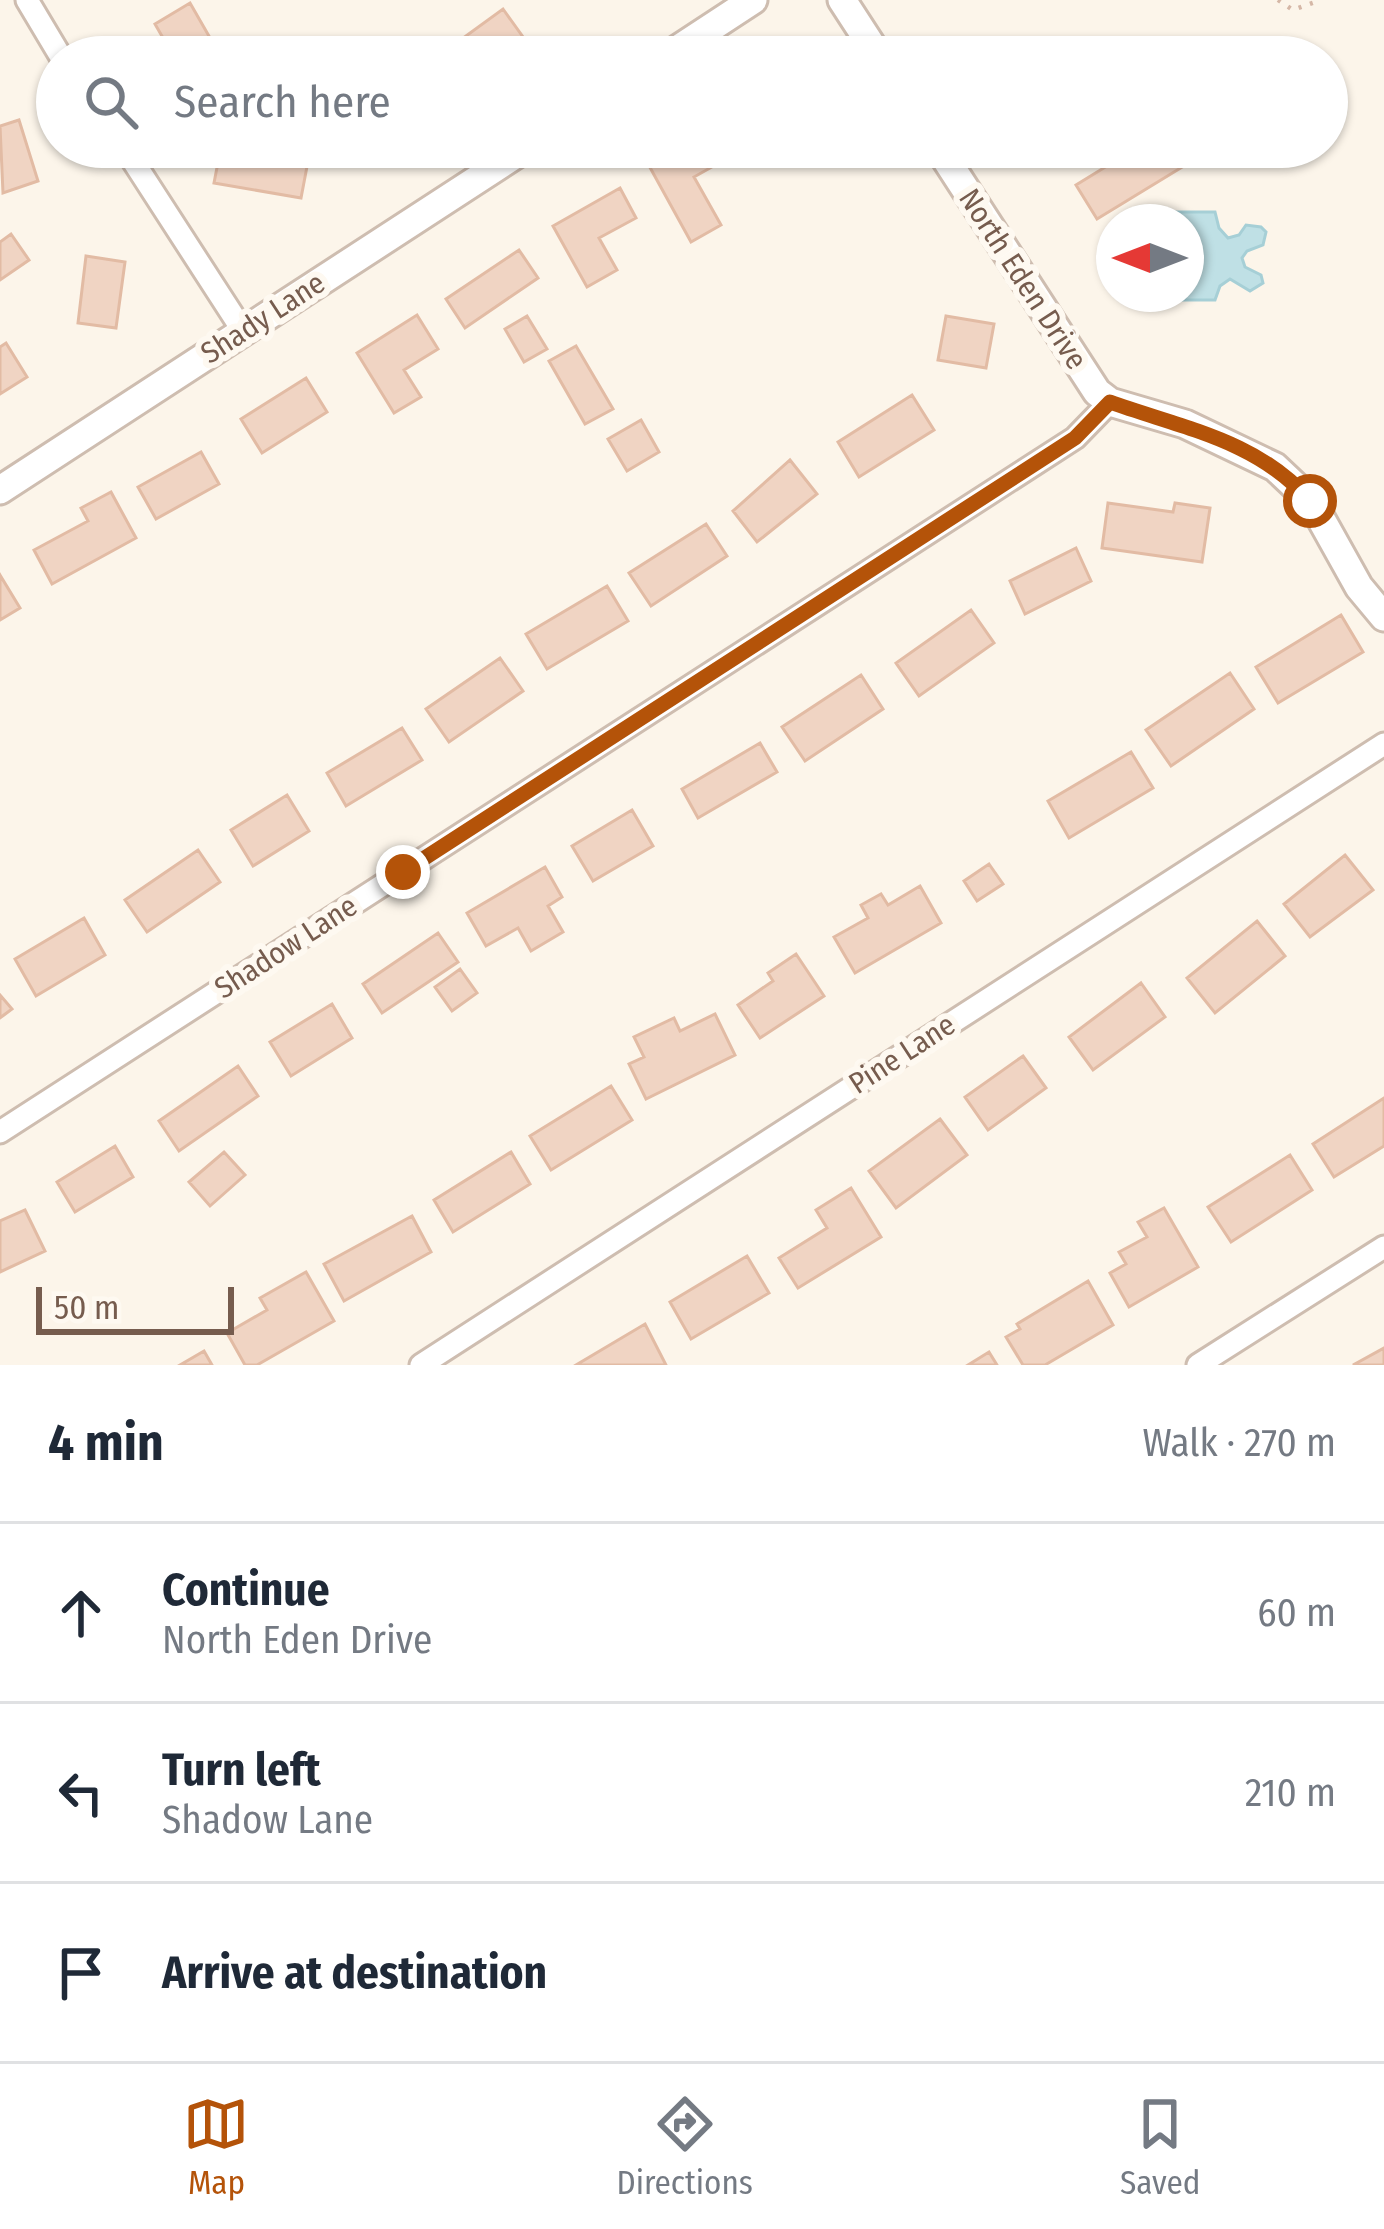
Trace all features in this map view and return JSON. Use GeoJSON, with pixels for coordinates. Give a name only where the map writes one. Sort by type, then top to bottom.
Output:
{"type":"FeatureCollection","features":[{"type":"Feature","properties":{"kind":"street"},"geometry":{"type":"LineString","coordinates":[[27,0],[48,36]]}},
{"type":"Feature","properties":{"kind":"street"},"geometry":{"type":"LineString","coordinates":[[698,36],[754,0]]}},
{"type":"Feature","properties":{"kind":"street"},"geometry":{"type":"LineString","coordinates":[[842,0],[865,36]]}},
{"type":"Feature","properties":{"kind":"street"},"geometry":{"type":"LineString","coordinates":[[138,168],[243,331]]}},
{"type":"Feature","properties":{"kind":"street","name":"Shady Lane"},"geometry":{"type":"LineString","coordinates":[[0,490],[494,168]]}},
{"type":"Feature","properties":{"kind":"street","name":"North Eden Drive"},"geometry":{"type":"LineString","coordinates":[[951,168],[1077,366],[1110,402]]}},
{"type":"Feature","properties":{"kind":"street"},"geometry":{"type":"LineString","coordinates":[[1110,402],[1185,424],[1275,466],[1310,501],[1359,587],[1384,617]]}},
{"type":"Feature","properties":{"kind":"street","name":"Shadow Lane"},"geometry":{"type":"LineString","coordinates":[[0,1132],[1075,438],[1110,402]]}},
{"type":"Feature","properties":{"kind":"street","name":"Pine Lane"},"geometry":{"type":"LineString","coordinates":[[421,1365],[1384,744]]}},
{"type":"Feature","properties":{"kind":"street"},"geometry":{"type":"LineString","coordinates":[[1198,1365],[1384,1247]]}},
{"type":"Feature","properties":{"kind":"path"},"geometry":{"type":"LineString","coordinates":[[1278,0],[1293,10],[1321,0]]}},
{"type":"Feature","properties":{"kind":"water"},"geometry":{"type":"Polygon","coordinates":[[[1204,212],[1215,212],[1228,238],[1239,235],[1246,225],[1266,232],[1263,245],[1242,258],[1245,267],[1261,275],[1263,283],[1250,291],[1230,279],[1220,286],[1215,300],[1204,300],[1204,212]]]}},
{"type":"Feature","properties":{"kind":"building"},"geometry":{"type":"Polygon","coordinates":[[[190,3],[209,36],[162,36],[155,24],[190,3]]]}},
{"type":"Feature","properties":{"kind":"building"},"geometry":{"type":"Polygon","coordinates":[[[503,9],[522,36],[466,36],[503,9]]]}},
{"type":"Feature","properties":{"kind":"building"},"geometry":{"type":"Polygon","coordinates":[[[19,120],[38,181],[3,193],[0,126],[19,120]]]}},
{"type":"Feature","properties":{"kind":"building"},"geometry":{"type":"Polygon","coordinates":[[[217,168],[307,168],[301,198],[214,183],[217,168]]]}},
{"type":"Feature","properties":{"kind":"building"},"geometry":{"type":"Polygon","coordinates":[[[650,168],[710,168],[694,177],[721,225],[691,242],[650,168]]]}},
{"type":"Feature","properties":{"kind":"building"},"geometry":{"type":"Polygon","coordinates":[[[1104,168],[1181,168],[1122,204],[1096,204],[1096,217],[1076,185],[1104,168]]]}},
{"type":"Feature","properties":{"kind":"building"},"geometry":{"type":"Polygon","coordinates":[[[620,188],[636,218],[599,238],[617,270],[587,287],[553,226],[620,188]]]}},
{"type":"Feature","properties":{"kind":"building"},"geometry":{"type":"Polygon","coordinates":[[[11,234],[29,260],[0,280],[0,242],[11,234]]]}},
{"type":"Feature","properties":{"kind":"building"},"geometry":{"type":"Polygon","coordinates":[[[519,250],[538,278],[465,328],[446,299],[519,250]]]}},
{"type":"Feature","properties":{"kind":"building"},"geometry":{"type":"Polygon","coordinates":[[[86,256],[125,262],[116,328],[78,323],[86,256]]]}},
{"type":"Feature","properties":{"kind":"building"},"geometry":{"type":"Polygon","coordinates":[[[417,315],[438,349],[404,370],[421,397],[394,413],[357,353],[417,315]]]}},
{"type":"Feature","properties":{"kind":"building"},"geometry":{"type":"Polygon","coordinates":[[[527,316],[547,349],[524,362],[505,329],[527,316]]]}},
{"type":"Feature","properties":{"kind":"building"},"geometry":{"type":"Polygon","coordinates":[[[946,316],[994,324],[986,368],[938,360],[946,316]]]}},
{"type":"Feature","properties":{"kind":"building"},"geometry":{"type":"Polygon","coordinates":[[[6,343],[27,377],[0,394],[0,347],[6,343]]]}},
{"type":"Feature","properties":{"kind":"building"},"geometry":{"type":"Polygon","coordinates":[[[576,346],[613,409],[585,424],[549,361],[576,346]]]}},
{"type":"Feature","properties":{"kind":"building"},"geometry":{"type":"Polygon","coordinates":[[[306,378],[327,412],[262,453],[241,419],[306,378]]]}},
{"type":"Feature","properties":{"kind":"building"},"geometry":{"type":"Polygon","coordinates":[[[912,395],[934,430],[859,477],[838,442],[912,395]]]}},
{"type":"Feature","properties":{"kind":"building"},"geometry":{"type":"Polygon","coordinates":[[[641,420],[659,452],[627,471],[608,439],[641,420]]]}},
{"type":"Feature","properties":{"kind":"building"},"geometry":{"type":"Polygon","coordinates":[[[201,452],[219,484],[156,519],[138,487],[201,452]]]}},
{"type":"Feature","properties":{"kind":"building"},"geometry":{"type":"Polygon","coordinates":[[[790,460],[817,494],[757,542],[733,511],[790,460]]]}},
{"type":"Feature","properties":{"kind":"building"},"geometry":{"type":"Polygon","coordinates":[[[111,492],[136,538],[52,584],[34,550],[88,521],[81,508],[111,492]]]}},
{"type":"Feature","properties":{"kind":"building"},"geometry":{"type":"Polygon","coordinates":[[[1108,503],[1173,512],[1175,503],[1210,508],[1202,562],[1102,548],[1108,503]]]}},
{"type":"Feature","properties":{"kind":"building"},"geometry":{"type":"Polygon","coordinates":[[[706,524],[727,556],[651,606],[629,573],[706,524]]]}},
{"type":"Feature","properties":{"kind":"building"},"geometry":{"type":"Polygon","coordinates":[[[1076,548],[1091,581],[1025,614],[1010,581],[1076,548]]]}},
{"type":"Feature","properties":{"kind":"building"},"geometry":{"type":"Polygon","coordinates":[[[0,575],[20,608],[0,620],[0,575]]]}},
{"type":"Feature","properties":{"kind":"building"},"geometry":{"type":"Polygon","coordinates":[[[607,586],[628,621],[547,669],[526,634],[607,586]]]}},
{"type":"Feature","properties":{"kind":"building"},"geometry":{"type":"Polygon","coordinates":[[[971,610],[994,643],[919,696],[896,663],[971,610]]]}},
{"type":"Feature","properties":{"kind":"building"},"geometry":{"type":"Polygon","coordinates":[[[1341,615],[1363,652],[1278,703],[1256,667],[1341,615]]]}},
{"type":"Feature","properties":{"kind":"building"},"geometry":{"type":"Polygon","coordinates":[[[500,658],[523,691],[449,742],[426,709],[500,658]]]}},
{"type":"Feature","properties":{"kind":"building"},"geometry":{"type":"Polygon","coordinates":[[[1230,673],[1254,709],[1171,766],[1146,730],[1230,673]]]}},
{"type":"Feature","properties":{"kind":"building"},"geometry":{"type":"Polygon","coordinates":[[[861,675],[883,709],[805,761],[782,727],[861,675]]]}},
{"type":"Feature","properties":{"kind":"building"},"geometry":{"type":"Polygon","coordinates":[[[402,728],[422,760],[346,806],[327,773],[402,728]]]}},
{"type":"Feature","properties":{"kind":"building"},"geometry":{"type":"Polygon","coordinates":[[[760,743],[777,772],[698,818],[682,789],[760,743]]]}},
{"type":"Feature","properties":{"kind":"building"},"geometry":{"type":"Polygon","coordinates":[[[1131,752],[1153,788],[1069,838],[1048,801],[1131,752]]]}},
{"type":"Feature","properties":{"kind":"building"},"geometry":{"type":"Polygon","coordinates":[[[287,795],[309,831],[253,866],[231,830],[287,795]]]}},
{"type":"Feature","properties":{"kind":"building"},"geometry":{"type":"Polygon","coordinates":[[[632,810],[653,846],[593,881],[572,846],[632,810]]]}},
{"type":"Feature","properties":{"kind":"building"},"geometry":{"type":"Polygon","coordinates":[[[198,850],[220,882],[147,932],[125,900],[198,850]]]}},
{"type":"Feature","properties":{"kind":"building"},"geometry":{"type":"Polygon","coordinates":[[[1345,855],[1373,890],[1310,937],[1284,904],[1345,855]]]}},
{"type":"Feature","properties":{"kind":"building"},"geometry":{"type":"Polygon","coordinates":[[[989,864],[1003,884],[977,901],[964,881],[989,864]]]}},
{"type":"Feature","properties":{"kind":"building"},"geometry":{"type":"Polygon","coordinates":[[[545,867],[562,897],[548,906],[563,932],[531,951],[518,928],[486,946],[467,913],[545,867]]]}},
{"type":"Feature","properties":{"kind":"building"},"geometry":{"type":"Polygon","coordinates":[[[920,886],[941,923],[855,973],[834,937],[868,918],[861,905],[881,894],[888,905],[920,886]]]}},
{"type":"Feature","properties":{"kind":"building"},"geometry":{"type":"Polygon","coordinates":[[[84,918],[105,955],[36,996],[15,959],[84,918]]]}},
{"type":"Feature","properties":{"kind":"building"},"geometry":{"type":"Polygon","coordinates":[[[1257,921],[1285,956],[1215,1013],[1187,978],[1257,921]]]}},
{"type":"Feature","properties":{"kind":"building"},"geometry":{"type":"Polygon","coordinates":[[[438,933],[458,962],[382,1013],[363,984],[438,933]]]}},
{"type":"Feature","properties":{"kind":"building"},"geometry":{"type":"Polygon","coordinates":[[[796,954],[824,996],[760,1038],[738,1005],[773,981],[768,973],[796,954]]]}},
{"type":"Feature","properties":{"kind":"building"},"geometry":{"type":"Polygon","coordinates":[[[460,969],[477,993],[452,1011],[435,987],[460,969]]]}},
{"type":"Feature","properties":{"kind":"building"},"geometry":{"type":"Polygon","coordinates":[[[1141,983],[1165,1017],[1093,1070],[1069,1037],[1141,983]]]}},
{"type":"Feature","properties":{"kind":"building"},"geometry":{"type":"Polygon","coordinates":[[[0,995],[12,1009],[0,1018],[0,995]]]}},
{"type":"Feature","properties":{"kind":"building"},"geometry":{"type":"Polygon","coordinates":[[[332,1004],[352,1038],[291,1076],[270,1042],[332,1004]]]}},
{"type":"Feature","properties":{"kind":"building"},"geometry":{"type":"Polygon","coordinates":[[[715,1014],[735,1055],[646,1099],[629,1064],[644,1057],[634,1037],[674,1018],[680,1031],[715,1014]]]}},
{"type":"Feature","properties":{"kind":"building"},"geometry":{"type":"Polygon","coordinates":[[[1023,1056],[1046,1088],[988,1130],[965,1097],[1023,1056]]]}},
{"type":"Feature","properties":{"kind":"building"},"geometry":{"type":"Polygon","coordinates":[[[238,1066],[258,1096],[179,1151],[159,1121],[238,1066]]]}},
{"type":"Feature","properties":{"kind":"building"},"geometry":{"type":"Polygon","coordinates":[[[611,1086],[632,1120],[551,1170],[530,1136],[611,1086]]]}},
{"type":"Feature","properties":{"kind":"building"},"geometry":{"type":"Polygon","coordinates":[[[1384,1098],[1384,1146],[1334,1177],[1313,1144],[1384,1098]]]}},
{"type":"Feature","properties":{"kind":"building"},"geometry":{"type":"Polygon","coordinates":[[[940,1119],[967,1155],[896,1208],[869,1171],[940,1119]]]}},
{"type":"Feature","properties":{"kind":"building"},"geometry":{"type":"Polygon","coordinates":[[[115,1146],[133,1177],[75,1212],[57,1182],[115,1146]]]}},
{"type":"Feature","properties":{"kind":"building"},"geometry":{"type":"Polygon","coordinates":[[[224,1152],[245,1175],[210,1206],[189,1182],[224,1152]]]}},
{"type":"Feature","properties":{"kind":"building"},"geometry":{"type":"Polygon","coordinates":[[[511,1152],[530,1184],[453,1232],[434,1200],[511,1152]]]}},
{"type":"Feature","properties":{"kind":"building"},"geometry":{"type":"Polygon","coordinates":[[[1290,1155],[1312,1190],[1231,1242],[1208,1207],[1290,1155]]]}},
{"type":"Feature","properties":{"kind":"building"},"geometry":{"type":"Polygon","coordinates":[[[851,1188],[881,1237],[798,1288],[779,1258],[827,1228],[816,1210],[851,1188]]]}},
{"type":"Feature","properties":{"kind":"building"},"geometry":{"type":"Polygon","coordinates":[[[1164,1208],[1198,1267],[1129,1307],[1110,1273],[1126,1264],[1119,1252],[1147,1237],[1138,1222],[1164,1208]]]}},
{"type":"Feature","properties":{"kind":"building"},"geometry":{"type":"Polygon","coordinates":[[[25,1210],[45,1251],[0,1272],[0,1221],[25,1210]]]}},
{"type":"Feature","properties":{"kind":"building"},"geometry":{"type":"Polygon","coordinates":[[[412,1216],[431,1252],[344,1301],[324,1264],[412,1216]]]}},
{"type":"Feature","properties":{"kind":"building"},"geometry":{"type":"Polygon","coordinates":[[[747,1256],[769,1293],[691,1339],[670,1302],[747,1256]]]}},
{"type":"Feature","properties":{"kind":"building"},"geometry":{"type":"Polygon","coordinates":[[[306,1272],[334,1321],[257,1365],[245,1365],[227,1333],[267,1310],[260,1298],[306,1272]]]}},
{"type":"Feature","properties":{"kind":"building"},"geometry":{"type":"Polygon","coordinates":[[[1088,1281],[1113,1325],[1045,1365],[1023,1365],[1006,1337],[1020,1329],[1017,1324],[1088,1281]]]}},
{"type":"Feature","properties":{"kind":"building"},"geometry":{"type":"Polygon","coordinates":[[[645,1324],[666,1365],[576,1365],[645,1324]]]}},
{"type":"Feature","properties":{"kind":"building"},"geometry":{"type":"Polygon","coordinates":[[[1384,1348],[1384,1365],[1353,1365],[1384,1348]]]}},
{"type":"Feature","properties":{"kind":"building"},"geometry":{"type":"Polygon","coordinates":[[[204,1351],[212,1365],[180,1365],[204,1351]]]}},
{"type":"Feature","properties":{"kind":"building"},"geometry":{"type":"Polygon","coordinates":[[[989,1352],[997,1365],[968,1365],[989,1352]]]}},
{"type":"Feature","properties":{"kind":"route"},"geometry":{"type":"LineString","coordinates":[[403,872],[1075,438],[1110,402],[1230,443],[1275,466],[1310,501]]}}]}
